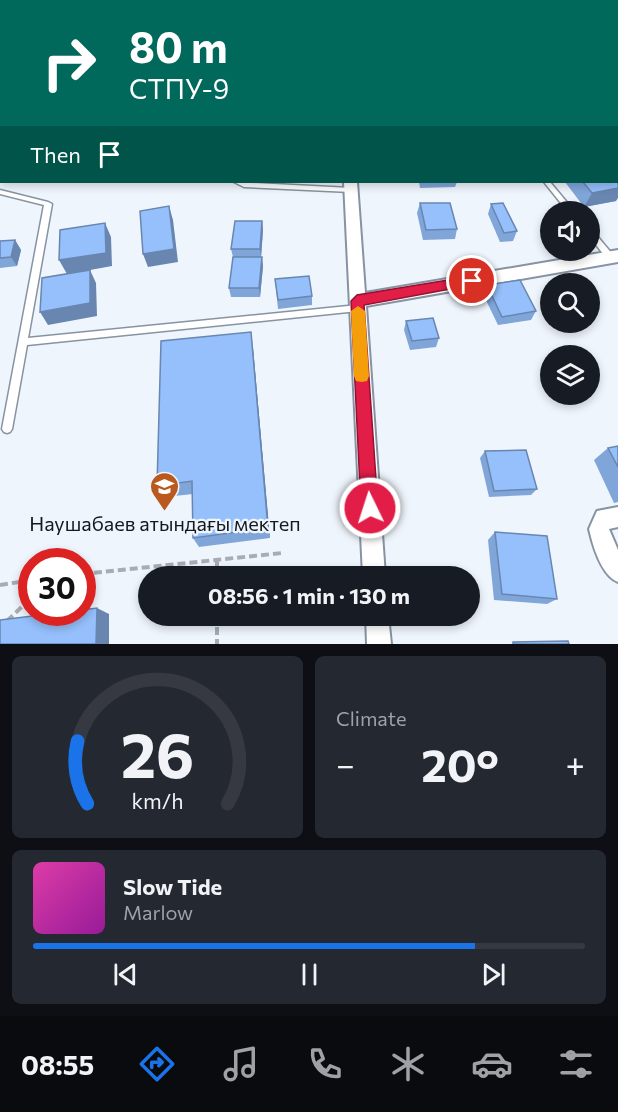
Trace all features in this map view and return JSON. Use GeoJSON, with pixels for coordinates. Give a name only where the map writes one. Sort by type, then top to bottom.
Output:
{"type":"FeatureCollection","features":[{"type":"Feature","properties":{"kind":"street"},"geometry":{"type":"LineString","coordinates":[[351,186],[373,566]]}},
{"type":"Feature","properties":{"kind":"street"},"geometry":{"type":"LineString","coordinates":[[358,304],[614,256]]}},
{"type":"Feature","properties":{"kind":"street"},"geometry":{"type":"LineString","coordinates":[[618,517],[604,518],[599,529],[604,546],[618,571]]}},
{"type":"Feature","properties":{"kind":"street"},"geometry":{"type":"LineString","coordinates":[[378,626],[379,644]]}},
{"type":"Feature","properties":{"kind":"lane"},"geometry":{"type":"LineString","coordinates":[[239,183],[244,185],[351,186]]}},
{"type":"Feature","properties":{"kind":"lane"},"geometry":{"type":"LineString","coordinates":[[548,183],[563,201]]}},
{"type":"Feature","properties":{"kind":"lane"},"geometry":{"type":"LineString","coordinates":[[0,192],[48,204],[7,429]]}},
{"type":"Feature","properties":{"kind":"lane"},"geometry":{"type":"LineString","coordinates":[[600,243],[614,256]]}},
{"type":"Feature","properties":{"kind":"lane"},"geometry":{"type":"LineString","coordinates":[[23,342],[358,304]]}},
{"type":"Feature","properties":{"kind":"path"},"geometry":{"type":"LineString","coordinates":[[96,573],[282,553]]}},
{"type":"Feature","properties":{"kind":"path"},"geometry":{"type":"LineString","coordinates":[[218,560],[218,566]]}},
{"type":"Feature","properties":{"kind":"path"},"geometry":{"type":"LineString","coordinates":[[0,585],[18,582]]}},
{"type":"Feature","properties":{"kind":"path"},"geometry":{"type":"LineString","coordinates":[[0,628],[18,611]]}},
{"type":"Feature","properties":{"kind":"path"},"geometry":{"type":"LineString","coordinates":[[217,626],[217,644]]}},
{"type":"Feature","properties":{"kind":"building"},"geometry":{"type":"Polygon","coordinates":[[[584,183],[618,183],[618,188],[592,193],[584,183]]]}},
{"type":"Feature","properties":{"kind":"building"},"geometry":{"type":"Polygon","coordinates":[[[420,203],[450,203],[457,229],[426,230],[420,203]]]}},
{"type":"Feature","properties":{"kind":"building"},"geometry":{"type":"Polygon","coordinates":[[[503,203],[517,231],[504,233],[491,204],[503,203]]]}},
{"type":"Feature","properties":{"kind":"building"},"geometry":{"type":"Polygon","coordinates":[[[169,206],[174,249],[143,254],[140,211],[169,206]]]}},
{"type":"Feature","properties":{"kind":"building"},"geometry":{"type":"Polygon","coordinates":[[[235,221],[262,221],[260,249],[231,249],[235,221]]]}},
{"type":"Feature","properties":{"kind":"building"},"geometry":{"type":"Polygon","coordinates":[[[105,223],[106,253],[59,260],[60,230],[105,223]]]}},
{"type":"Feature","properties":{"kind":"building"},"geometry":{"type":"Polygon","coordinates":[[[15,240],[11,257],[0,258],[0,241],[15,240]]]}},
{"type":"Feature","properties":{"kind":"building"},"geometry":{"type":"Polygon","coordinates":[[[233,257],[262,257],[259,288],[229,288],[233,257]]]}},
{"type":"Feature","properties":{"kind":"building"},"geometry":{"type":"Polygon","coordinates":[[[90,270],[90,303],[40,312],[42,278],[90,270]]]}},
{"type":"Feature","properties":{"kind":"building"},"geometry":{"type":"Polygon","coordinates":[[[309,276],[312,296],[278,300],[275,279],[309,276]]]}},
{"type":"Feature","properties":{"kind":"building"},"geometry":{"type":"Polygon","coordinates":[[[520,280],[536,311],[502,317],[487,285],[520,280]]]}},
{"type":"Feature","properties":{"kind":"building"},"geometry":{"type":"Polygon","coordinates":[[[433,318],[439,338],[412,341],[406,321],[433,318]]]}},
{"type":"Feature","properties":{"kind":"building"},"geometry":{"type":"Polygon","coordinates":[[[251,332],[268,528],[193,538],[192,481],[157,486],[161,341],[251,332]]]}},
{"type":"Feature","properties":{"kind":"building"},"geometry":{"type":"Polygon","coordinates":[[[618,446],[618,467],[608,448],[618,446]]]}},
{"type":"Feature","properties":{"kind":"building"},"geometry":{"type":"Polygon","coordinates":[[[526,450],[537,489],[494,491],[485,451],[526,450]]]}},
{"type":"Feature","properties":{"kind":"building"},"geometry":{"type":"Polygon","coordinates":[[[495,532],[547,536],[557,599],[502,594],[495,532]]]}},
{"type":"Feature","properties":{"kind":"building"},"geometry":{"type":"Polygon","coordinates":[[[97,608],[96,644],[0,644],[0,620],[18,618],[18,626],[96,626],[97,608]]]}},
{"type":"Feature","properties":{"kind":"building"},"geometry":{"type":"Polygon","coordinates":[[[568,641],[569,644],[513,644],[513,642],[568,641]]]}},
{"type":"Feature","properties":{"kind":"slow traffic"},"geometry":{"type":"LineString","coordinates":[[358,311],[362,376]]}},
{"type":"Feature","properties":{"kind":"place","name":"Наушабаев атындағы мектеп"},"geometry":{"type":"Point","coordinates":[165,512]}},
{"type":"Feature","properties":{"kind":"route"},"geometry":{"type":"LineString","coordinates":[[370,508],[357,301],[472,281]]}}]}
